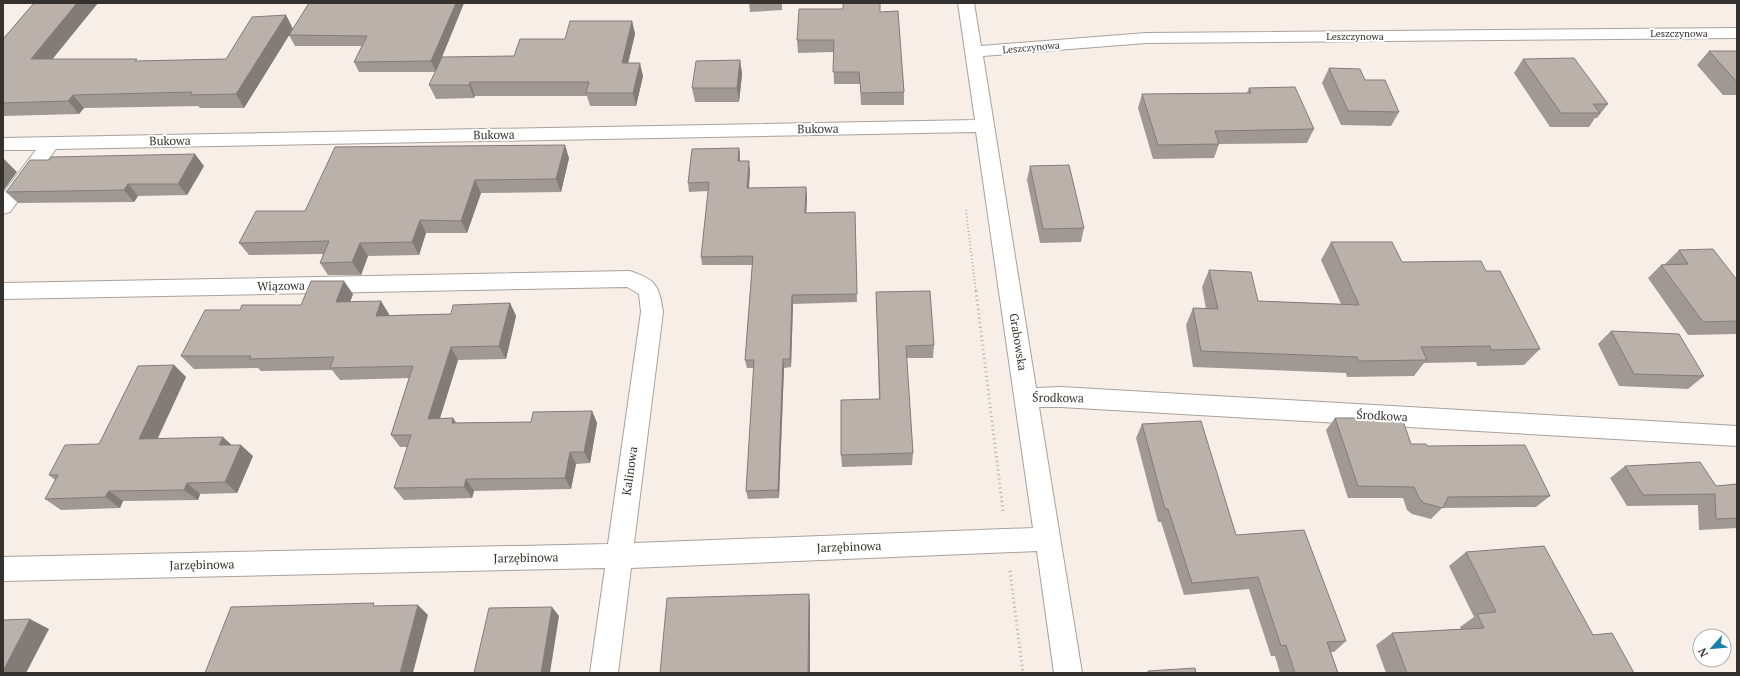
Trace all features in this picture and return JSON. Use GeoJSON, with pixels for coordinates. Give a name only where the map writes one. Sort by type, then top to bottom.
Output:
{"type":"FeatureCollection","features":[{"type":"Feature","properties":{"kind":"street","name":"Grabowska"},"geometry":{"type":"LineString","coordinates":[[967,7],[1068,673]]}},
{"type":"Feature","properties":{"kind":"street","name":"Leszczynowa"},"geometry":{"type":"LineString","coordinates":[[973,52],[1146,38],[1737,33]]}},
{"type":"Feature","properties":{"kind":"street","name":"Bukowa"},"geometry":{"type":"LineString","coordinates":[[3,144],[985,126]]}},
{"type":"Feature","properties":{"kind":"street"},"geometry":{"type":"LineString","coordinates":[[3,207],[51,143]]}},
{"type":"Feature","properties":{"kind":"street","name":"Wiązowa"},"geometry":{"type":"LineString","coordinates":[[3,291],[630,280]]}},
{"type":"Feature","properties":{"kind":"street","name":"Kalinowa"},"geometry":{"type":"LineString","coordinates":[[604,673],[652,312],[649,290],[630,280]]}},
{"type":"Feature","properties":{"kind":"street","name":"Środkowa"},"geometry":{"type":"LineString","coordinates":[[1026,398],[1061,397],[1737,436]]}},
{"type":"Feature","properties":{"kind":"street","name":"Jarzębinowa"},"geometry":{"type":"LineString","coordinates":[[3,569],[619,556],[1048,539]]}},
{"type":"Feature","properties":{"kind":"path"},"geometry":{"type":"LineString","coordinates":[[965,202],[1023,673]]}},
{"type":"Feature","properties":{"kind":"building"},"geometry":{"type":"Polygon","coordinates":[[[34,3],[77,3],[31,59],[137,59],[135,61],[226,59],[252,17],[286,15],[236,94],[190,95],[192,92],[73,95],[68,101],[3,103],[3,39],[34,3]]]}},
{"type":"Feature","properties":{"kind":"building"},"geometry":{"type":"Polygon","coordinates":[[[309,3],[456,3],[431,61],[354,62],[367,36],[289,35],[309,3]]]}},
{"type":"Feature","properties":{"kind":"building"},"geometry":{"type":"Polygon","coordinates":[[[843,3],[880,3],[880,12],[898,11],[904,92],[861,93],[859,72],[833,72],[834,40],[797,40],[799,9],[843,9],[843,3]]]}},
{"type":"Feature","properties":{"kind":"building"},"geometry":{"type":"Polygon","coordinates":[[[570,21],[632,21],[622,63],[640,63],[633,93],[586,93],[589,82],[470,82],[469,85],[429,85],[442,57],[514,56],[520,39],[565,39],[570,21]]]}},
{"type":"Feature","properties":{"kind":"building"},"geometry":{"type":"Polygon","coordinates":[[[1709,51],[1737,51],[1737,81],[1736,81],[1709,51]]]}},
{"type":"Feature","properties":{"kind":"building"},"geometry":{"type":"Polygon","coordinates":[[[1574,58],[1608,104],[1593,104],[1600,113],[1561,113],[1523,59],[1574,58]]]}},
{"type":"Feature","properties":{"kind":"building"},"geometry":{"type":"Polygon","coordinates":[[[740,60],[737,88],[692,88],[696,61],[740,60]]]}},
{"type":"Feature","properties":{"kind":"building"},"geometry":{"type":"Polygon","coordinates":[[[1329,68],[1360,69],[1365,80],[1385,80],[1399,112],[1348,111],[1329,68]]]}},
{"type":"Feature","properties":{"kind":"building"},"geometry":{"type":"Polygon","coordinates":[[[1295,87],[1314,129],[1215,131],[1219,144],[1158,145],[1142,94],[1251,93],[1249,88],[1295,87]]]}},
{"type":"Feature","properties":{"kind":"building"},"geometry":{"type":"Polygon","coordinates":[[[565,145],[556,179],[475,180],[461,221],[420,220],[412,242],[360,243],[352,262],[320,263],[329,241],[239,243],[256,211],[305,211],[335,147],[565,145]]]}},
{"type":"Feature","properties":{"kind":"building"},"geometry":{"type":"Polygon","coordinates":[[[739,148],[738,161],[749,161],[747,188],[806,187],[805,213],[855,212],[857,294],[792,295],[790,359],[783,359],[778,490],[746,491],[754,360],[745,360],[753,256],[701,257],[709,182],[688,183],[692,149],[739,148]]]}},
{"type":"Feature","properties":{"kind":"building"},"geometry":{"type":"Polygon","coordinates":[[[195,154],[178,184],[128,184],[124,190],[6,192],[30,160],[49,160],[51,157],[195,154]]]}},
{"type":"Feature","properties":{"kind":"building"},"geometry":{"type":"Polygon","coordinates":[[[1069,165],[1084,228],[1043,229],[1030,166],[1069,165]]]}},
{"type":"Feature","properties":{"kind":"building"},"geometry":{"type":"Polygon","coordinates":[[[1331,242],[1392,242],[1402,262],[1481,261],[1486,271],[1500,271],[1540,349],[1491,350],[1490,346],[1421,347],[1427,360],[1359,361],[1357,357],[1201,351],[1193,308],[1218,309],[1209,270],[1251,272],[1258,301],[1359,305],[1331,242]]]}},
{"type":"Feature","properties":{"kind":"building"},"geometry":{"type":"Polygon","coordinates":[[[1713,249],[1737,280],[1737,321],[1703,322],[1661,265],[1688,264],[1679,250],[1713,249]]]}},
{"type":"Feature","properties":{"kind":"building"},"geometry":{"type":"Polygon","coordinates":[[[311,281],[344,281],[336,302],[381,301],[376,316],[451,314],[453,305],[510,303],[499,346],[451,347],[428,419],[453,418],[452,423],[531,422],[533,412],[592,411],[584,452],[570,452],[565,478],[466,479],[464,487],[394,488],[411,435],[391,435],[413,366],[330,368],[334,357],[249,359],[251,356],[181,356],[205,310],[240,310],[242,305],[301,305],[311,281]]]}},
{"type":"Feature","properties":{"kind":"building"},"geometry":{"type":"Polygon","coordinates":[[[930,291],[934,345],[906,346],[913,453],[841,455],[841,400],[880,399],[876,292],[930,291]]]}},
{"type":"Feature","properties":{"kind":"building"},"geometry":{"type":"Polygon","coordinates":[[[1611,331],[1679,334],[1704,376],[1634,374],[1611,331]]]}},
{"type":"Feature","properties":{"kind":"building"},"geometry":{"type":"Polygon","coordinates":[[[174,365],[139,439],[223,437],[219,445],[241,445],[225,482],[187,483],[184,490],[109,491],[105,497],[45,499],[58,475],[49,475],[65,445],[99,444],[138,366],[174,365]]]}},
{"type":"Feature","properties":{"kind":"building"},"geometry":{"type":"Polygon","coordinates":[[[1335,418],[1402,418],[1411,444],[1426,444],[1427,446],[1525,445],[1550,496],[1448,497],[1443,508],[1424,503],[1419,498],[1414,487],[1358,486],[1335,418]]]}},
{"type":"Feature","properties":{"kind":"building"},"geometry":{"type":"Polygon","coordinates":[[[1201,421],[1236,535],[1304,530],[1346,641],[1327,642],[1338,673],[1295,673],[1286,645],[1281,646],[1258,577],[1192,583],[1168,509],[1165,509],[1142,424],[1201,421]]]}},
{"type":"Feature","properties":{"kind":"building"},"geometry":{"type":"Polygon","coordinates":[[[1700,462],[1716,486],[1737,484],[1737,518],[1716,519],[1715,494],[1643,495],[1625,466],[1700,462]]]}},
{"type":"Feature","properties":{"kind":"building"},"geometry":{"type":"Polygon","coordinates":[[[1544,546],[1593,635],[1612,633],[1634,673],[1407,673],[1392,633],[1484,628],[1477,614],[1496,612],[1466,552],[1544,546]]]}},
{"type":"Feature","properties":{"kind":"building"},"geometry":{"type":"Polygon","coordinates":[[[809,594],[808,673],[660,673],[667,598],[809,594]]]}},
{"type":"Feature","properties":{"kind":"building"},"geometry":{"type":"Polygon","coordinates":[[[374,603],[373,606],[418,605],[400,673],[205,673],[231,607],[374,603]]]}},
{"type":"Feature","properties":{"kind":"building"},"geometry":{"type":"Polygon","coordinates":[[[552,607],[541,673],[474,673],[489,608],[552,607]]]}},
{"type":"Feature","properties":{"kind":"building"},"geometry":{"type":"Polygon","coordinates":[[[30,619],[3,671],[3,620],[30,619]]]}},
{"type":"Feature","properties":{"kind":"building"},"geometry":{"type":"Polygon","coordinates":[[[1195,668],[1196,673],[1148,673],[1148,671],[1195,668]]]}}]}
